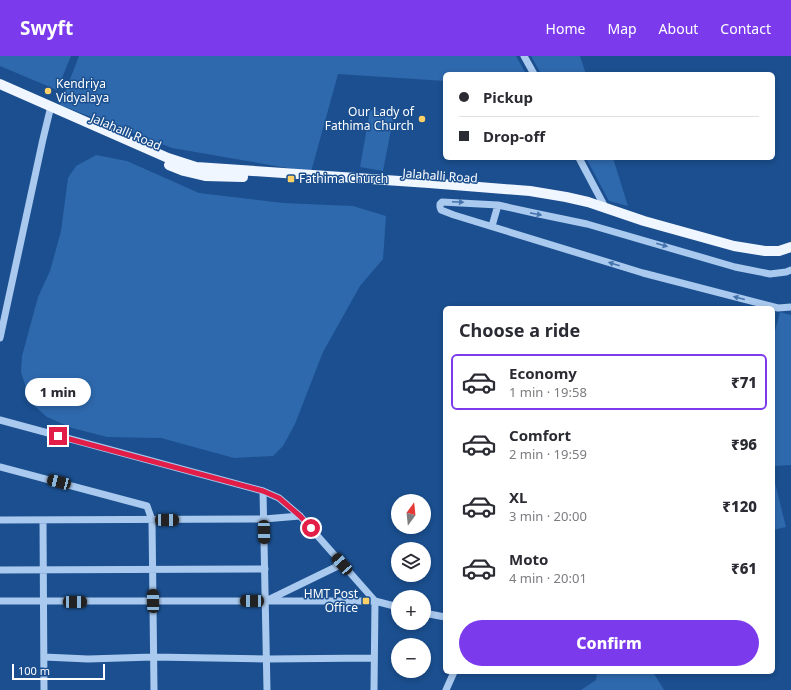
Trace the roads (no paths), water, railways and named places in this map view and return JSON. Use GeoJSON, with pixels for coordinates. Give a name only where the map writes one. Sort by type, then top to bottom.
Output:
{"type":"FeatureCollection","features":[{"type":"Feature","properties":{"kind":"main road"},"geometry":{"type":"LineString","coordinates":[[0,84],[50,110]]}},
{"type":"Feature","properties":{"kind":"main road","name":"Jalahalli Road"},"geometry":{"type":"LineString","coordinates":[[0,91],[50,110],[184,171],[205,176],[248,174],[493,193],[559,201],[606,211],[734,246],[765,252],[779,251],[791,247]]}},
{"type":"Feature","properties":{"kind":"main road","name":"Jalahalli Road"},"geometry":{"type":"LineString","coordinates":[[606,211],[732,248],[764,254],[781,254],[791,251]]}},
{"type":"Feature","properties":{"kind":"street"},"geometry":{"type":"LineString","coordinates":[[524,56],[533,72]]}},
{"type":"Feature","properties":{"kind":"street"},"geometry":{"type":"LineString","coordinates":[[0,338],[50,110]]}},
{"type":"Feature","properties":{"kind":"street"},"geometry":{"type":"LineString","coordinates":[[580,160],[606,211]]}},
{"type":"Feature","properties":{"kind":"street"},"geometry":{"type":"LineString","coordinates":[[770,306],[643,273],[454,215],[441,210],[440,204],[442,202],[498,205],[587,224],[735,267],[770,274],[791,270]]}},
{"type":"Feature","properties":{"kind":"street"},"geometry":{"type":"LineString","coordinates":[[492,226],[498,205]]}},
{"type":"Feature","properties":{"kind":"street"},"geometry":{"type":"LineString","coordinates":[[775,307],[791,307]]}},
{"type":"Feature","properties":{"kind":"street"},"geometry":{"type":"LineString","coordinates":[[0,420],[263,491],[279,498],[300,516],[375,601],[374,690]]}},
{"type":"Feature","properties":{"kind":"street"},"geometry":{"type":"LineString","coordinates":[[0,467],[148,506],[152,520],[154,690]]}},
{"type":"Feature","properties":{"kind":"street"},"geometry":{"type":"LineString","coordinates":[[263,491],[267,690]]}},
{"type":"Feature","properties":{"kind":"street"},"geometry":{"type":"LineString","coordinates":[[0,520],[264,519],[300,516]]}},
{"type":"Feature","properties":{"kind":"street"},"geometry":{"type":"LineString","coordinates":[[43,520],[44,690]]}},
{"type":"Feature","properties":{"kind":"street"},"geometry":{"type":"LineString","coordinates":[[266,601],[342,564]]}},
{"type":"Feature","properties":{"kind":"street"},"geometry":{"type":"LineString","coordinates":[[0,570],[265,569]]}},
{"type":"Feature","properties":{"kind":"street"},"geometry":{"type":"LineString","coordinates":[[0,601],[375,601],[391,605]]}},
{"type":"Feature","properties":{"kind":"street"},"geometry":{"type":"LineString","coordinates":[[431,615],[443,618]]}},
{"type":"Feature","properties":{"kind":"street"},"geometry":{"type":"LineString","coordinates":[[44,658],[374,658]]}},
{"type":"Feature","properties":{"kind":"street"},"geometry":{"type":"LineString","coordinates":[[446,690],[453,674]]}},
{"type":"Feature","properties":{"kind":"place","name":"Kendriya Vidyalaya"},"geometry":{"type":"Point","coordinates":[48,91]}},
{"type":"Feature","properties":{"kind":"place","name":"Our Lady of Fathima Church"},"geometry":{"type":"Point","coordinates":[422,119]}},
{"type":"Feature","properties":{"kind":"place","name":"Fathima Church"},"geometry":{"type":"Point","coordinates":[291,179]}},
{"type":"Feature","properties":{"kind":"place","name":"HMT Post Office"},"geometry":{"type":"Point","coordinates":[366,601]}}]}
